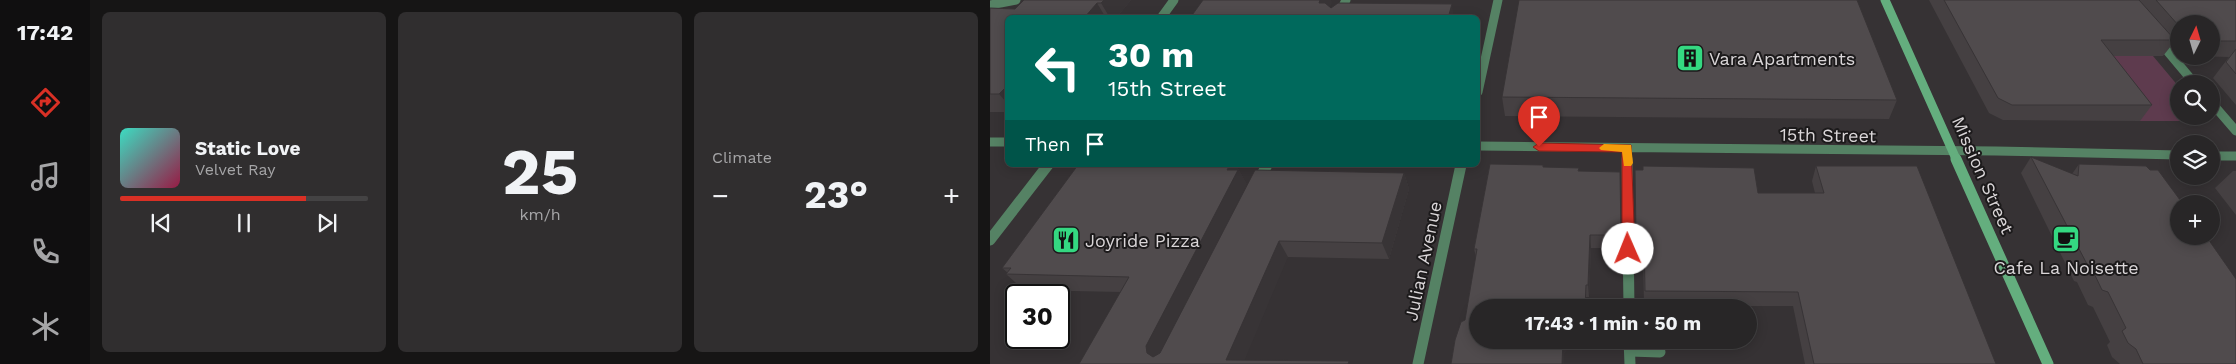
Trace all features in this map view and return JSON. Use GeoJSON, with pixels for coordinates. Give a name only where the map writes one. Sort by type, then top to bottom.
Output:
{"type":"FeatureCollection","features":[{"type":"Feature","properties":{"kind":"main road","name":"Mission Street"},"geometry":{"type":"LineString","coordinates":[[1885,0],[2048,364]]}},
{"type":"Feature","properties":{"kind":"street"},"geometry":{"type":"LineString","coordinates":[[990,5],[1016,0]]}},
{"type":"Feature","properties":{"kind":"street"},"geometry":{"type":"LineString","coordinates":[[1162,15],[1174,0]]}},
{"type":"Feature","properties":{"kind":"street"},"geometry":{"type":"LineString","coordinates":[[1338,15],[1346,0]]}},
{"type":"Feature","properties":{"kind":"street"},"geometry":{"type":"LineString","coordinates":[[1480,83],[1498,0]]}},
{"type":"Feature","properties":{"kind":"street"},"geometry":{"type":"LineString","coordinates":[[2154,35],[2187,75]]}},
{"type":"Feature","properties":{"kind":"street"},"geometry":{"type":"LineString","coordinates":[[2220,112],[2236,131]]}},
{"type":"Feature","properties":{"kind":"street"},"geometry":{"type":"LineString","coordinates":[[990,142],[1005,142]]}},
{"type":"Feature","properties":{"kind":"street","name":"15th Street"},"geometry":{"type":"LineString","coordinates":[[1480,146],[1996,151],[2170,155]]}},
{"type":"Feature","properties":{"kind":"street"},"geometry":{"type":"LineString","coordinates":[[1627,148],[1629,299]]}},
{"type":"Feature","properties":{"kind":"street"},"geometry":{"type":"LineString","coordinates":[[2220,156],[2236,156]]}},
{"type":"Feature","properties":{"kind":"street"},"geometry":{"type":"LineString","coordinates":[[990,240],[1046,167]]}},
{"type":"Feature","properties":{"kind":"street"},"geometry":{"type":"LineString","coordinates":[[1252,195],[1266,167]]}},
{"type":"Feature","properties":{"kind":"street","name":"Julian Avenue"},"geometry":{"type":"LineString","coordinates":[[1418,364],[1462,167]]}},
{"type":"Feature","properties":{"kind":"street"},"geometry":{"type":"LineString","coordinates":[[1630,349],[1630,364]]}},
{"type":"Feature","properties":{"kind":"street"},"geometry":{"type":"LineString","coordinates":[[1645,349],[1660,352]]}},
{"type":"Feature","properties":{"kind":"shaded area"},"geometry":{"type":"Polygon","coordinates":[[[2091,55],[2153,56],[2170,76],[2170,121],[2140,121],[2091,55]]]}},
{"type":"Feature","properties":{"kind":"building"},"geometry":{"type":"Polygon","coordinates":[[[1024,0],[1104,0],[1101,3],[1097,3],[1087,15],[1005,15],[1005,88],[999,94],[990,94],[990,8],[1015,9],[1024,0]]]}},
{"type":"Feature","properties":{"kind":"building"},"geometry":{"type":"Polygon","coordinates":[[[1203,0],[1320,0],[1319,3],[1325,3],[1331,8],[1338,3],[1452,4],[1449,15],[1192,15],[1203,0]]]}},
{"type":"Feature","properties":{"kind":"building","name":"Vara Apartments"},"geometry":{"type":"Polygon","coordinates":[[[1519,0],[1857,0],[1897,100],[1502,97],[1519,0]]]}},
{"type":"Feature","properties":{"kind":"building"},"geometry":{"type":"Polygon","coordinates":[[[1944,0],[2139,0],[2170,34],[2170,40],[2101,40],[2152,105],[2012,105],[1998,98],[1944,0]]]}},
{"type":"Feature","properties":{"kind":"building"},"geometry":{"type":"Polygon","coordinates":[[[2156,0],[2236,0],[2236,41],[2220,41],[2220,15],[2170,16],[2156,0]]]}},
{"type":"Feature","properties":{"kind":"building"},"geometry":{"type":"Polygon","coordinates":[[[2236,49],[2236,74],[2226,62],[2236,49]]]}},
{"type":"Feature","properties":{"kind":"building"},"geometry":{"type":"Polygon","coordinates":[[[2031,157],[2078,176],[2079,164],[2146,166],[2150,170],[2158,170],[2176,195],[2170,195],[2170,245],[2212,245],[2236,279],[2236,364],[2143,364],[2136,349],[2128,343],[2122,331],[2126,328],[2108,292],[2102,290],[2091,267],[2088,266],[2031,157]]]}},
{"type":"Feature","properties":{"kind":"building"},"geometry":{"type":"Polygon","coordinates":[[[1490,164],[1543,165],[1543,167],[1579,168],[1578,171],[1620,172],[1621,235],[1590,235],[1588,285],[1586,285],[1585,299],[1469,299],[1469,349],[1563,349],[1562,364],[1451,364],[1455,340],[1461,322],[1465,320],[1477,249],[1474,249],[1490,164]]]}},
{"type":"Feature","properties":{"kind":"building"},"geometry":{"type":"Polygon","coordinates":[[[1643,166],[1754,168],[1758,193],[1824,193],[1816,166],[1917,166],[1996,364],[1814,364],[1798,292],[1645,291],[1644,233],[1636,233],[1635,170],[1643,170],[1643,166]]]}},
{"type":"Feature","properties":{"kind":"building"},"geometry":{"type":"Polygon","coordinates":[[[1077,167],[1229,167],[1227,170],[1238,170],[1146,346],[1147,353],[1153,357],[1160,353],[1255,170],[1404,173],[1382,243],[1279,241],[1226,360],[1349,361],[1348,364],[1079,364],[1129,277],[1006,274],[1011,268],[1002,268],[1077,167]]]}},
{"type":"Feature","properties":{"kind":"slow traffic"},"geometry":{"type":"LineString","coordinates":[[1604,148],[1627,148],[1627,163]]}},
{"type":"Feature","properties":{"kind":"place","name":"Vara Apartments"},"geometry":{"type":"Point","coordinates":[1690,58]}},
{"type":"Feature","properties":{"kind":"place","name":"Cafe La Noisette"},"geometry":{"type":"Point","coordinates":[2066,239]}},
{"type":"Feature","properties":{"kind":"place","name":"Joyride Pizza"},"geometry":{"type":"Point","coordinates":[1066,240]}},
{"type":"Feature","properties":{"kind":"route"},"geometry":{"type":"LineString","coordinates":[[1539,147],[1627,148],[1628,249]]}}]}
